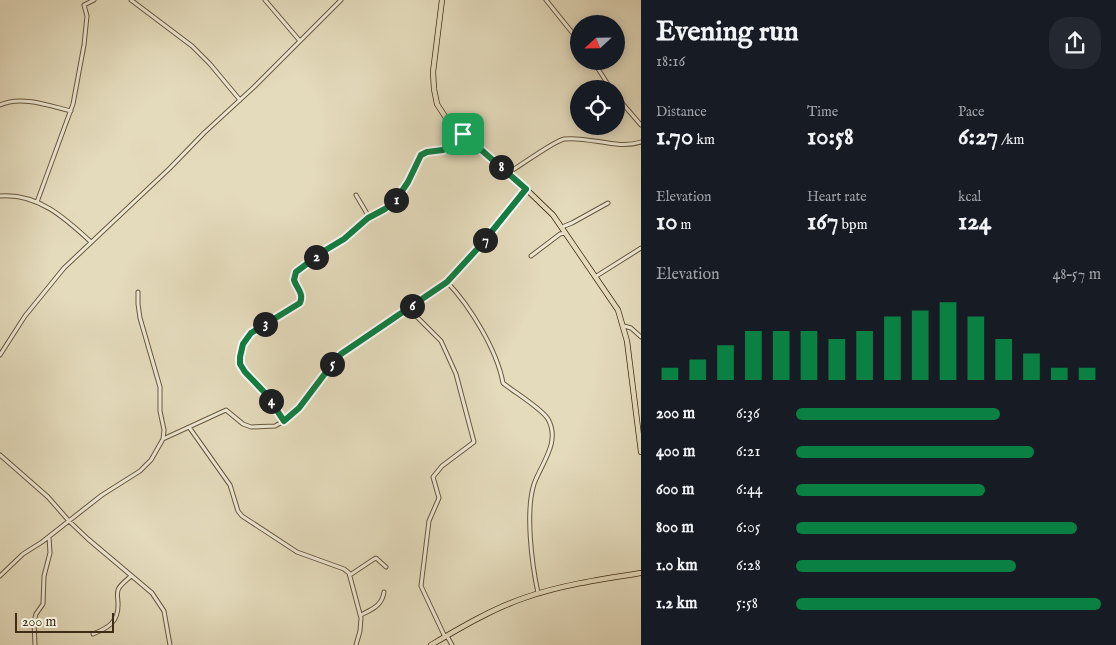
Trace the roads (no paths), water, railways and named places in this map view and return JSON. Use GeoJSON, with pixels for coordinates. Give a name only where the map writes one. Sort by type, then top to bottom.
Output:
{"type":"FeatureCollection","features":[{"type":"Feature","properties":{"kind":"main road"},"geometry":{"type":"LineString","coordinates":[[442,0],[436,48],[434,89],[438,104],[446,118],[553,215],[618,310],[627,341],[641,452]]}},
{"type":"Feature","properties":{"kind":"main road"},"geometry":{"type":"LineString","coordinates":[[431,645],[509,604],[538,593],[641,573]]}},
{"type":"Feature","properties":{"kind":"street"},"geometry":{"type":"LineString","coordinates":[[37,202],[71,111],[84,45],[87,16],[84,5],[94,0]]}},
{"type":"Feature","properties":{"kind":"street"},"geometry":{"type":"LineString","coordinates":[[131,0],[192,46],[240,100]]}},
{"type":"Feature","properties":{"kind":"street"},"geometry":{"type":"LineString","coordinates":[[264,0],[300,41]]}},
{"type":"Feature","properties":{"kind":"street"},"geometry":{"type":"LineString","coordinates":[[0,355],[25,316],[56,277],[341,0]]}},
{"type":"Feature","properties":{"kind":"street"},"geometry":{"type":"LineString","coordinates":[[546,0],[570,30]]}},
{"type":"Feature","properties":{"kind":"street"},"geometry":{"type":"LineString","coordinates":[[0,105],[23,102],[71,111]]}},
{"type":"Feature","properties":{"kind":"street"},"geometry":{"type":"LineString","coordinates":[[625,106],[641,124]]}},
{"type":"Feature","properties":{"kind":"street"},"geometry":{"type":"LineString","coordinates":[[284,421],[266,394],[242,368],[240,357],[243,344],[251,333],[300,303],[301,292],[294,280],[296,272],[344,239],[369,217],[385,209],[396,200],[408,182],[421,155],[427,152],[443,150],[463,134]]}},
{"type":"Feature","properties":{"kind":"street"},"geometry":{"type":"LineString","coordinates":[[508,173],[554,143],[564,139],[585,139],[627,145],[641,142]]}},
{"type":"Feature","properties":{"kind":"street"},"geometry":{"type":"LineString","coordinates":[[0,576],[23,554],[49,537],[102,495],[140,471],[151,460],[164,439],[226,410],[243,424],[251,427],[275,426],[284,421],[299,408],[341,354],[381,329],[447,282],[480,246],[526,189]]}},
{"type":"Feature","properties":{"kind":"street"},"geometry":{"type":"LineString","coordinates":[[356,195],[369,217]]}},
{"type":"Feature","properties":{"kind":"street"},"geometry":{"type":"LineString","coordinates":[[0,196],[16,197],[37,202],[64,217],[92,242]]}},
{"type":"Feature","properties":{"kind":"street"},"geometry":{"type":"LineString","coordinates":[[562,227],[608,203]]}},
{"type":"Feature","properties":{"kind":"street"},"geometry":{"type":"LineString","coordinates":[[531,256],[560,234],[566,233]]}},
{"type":"Feature","properties":{"kind":"street"},"geometry":{"type":"LineString","coordinates":[[594,277],[641,248]]}},
{"type":"Feature","properties":{"kind":"street"},"geometry":{"type":"LineString","coordinates":[[447,282],[457,292],[474,316],[500,369],[503,383],[542,412],[548,419],[551,433],[549,452],[536,479],[532,493],[530,540],[538,593]]}},
{"type":"Feature","properties":{"kind":"street"},"geometry":{"type":"LineString","coordinates":[[138,292],[140,318],[160,387],[160,411],[164,439]]}},
{"type":"Feature","properties":{"kind":"street"},"geometry":{"type":"LineString","coordinates":[[408,308],[441,341],[456,374],[474,442],[442,466],[433,477],[438,498],[429,521],[421,586],[452,645]]}},
{"type":"Feature","properties":{"kind":"street"},"geometry":{"type":"LineString","coordinates":[[624,326],[631,328],[641,337]]}},
{"type":"Feature","properties":{"kind":"street"},"geometry":{"type":"LineString","coordinates":[[188,427],[230,485],[238,510],[242,516],[297,552],[344,569],[350,575],[362,624],[356,645]]}},
{"type":"Feature","properties":{"kind":"street"},"geometry":{"type":"LineString","coordinates":[[0,455],[48,497],[69,521],[152,593],[160,604],[166,618],[170,645]]}},
{"type":"Feature","properties":{"kind":"street"},"geometry":{"type":"LineString","coordinates":[[35,645],[34,622],[36,614],[43,604],[44,576],[50,552],[49,537]]}},
{"type":"Feature","properties":{"kind":"street"},"geometry":{"type":"LineString","coordinates":[[350,575],[374,559],[386,567]]}},
{"type":"Feature","properties":{"kind":"street"},"geometry":{"type":"LineString","coordinates":[[93,634],[114,622],[118,609],[118,590],[131,576]]}},
{"type":"Feature","properties":{"kind":"street"},"geometry":{"type":"LineString","coordinates":[[361,615],[379,605],[384,592]]}}]}
